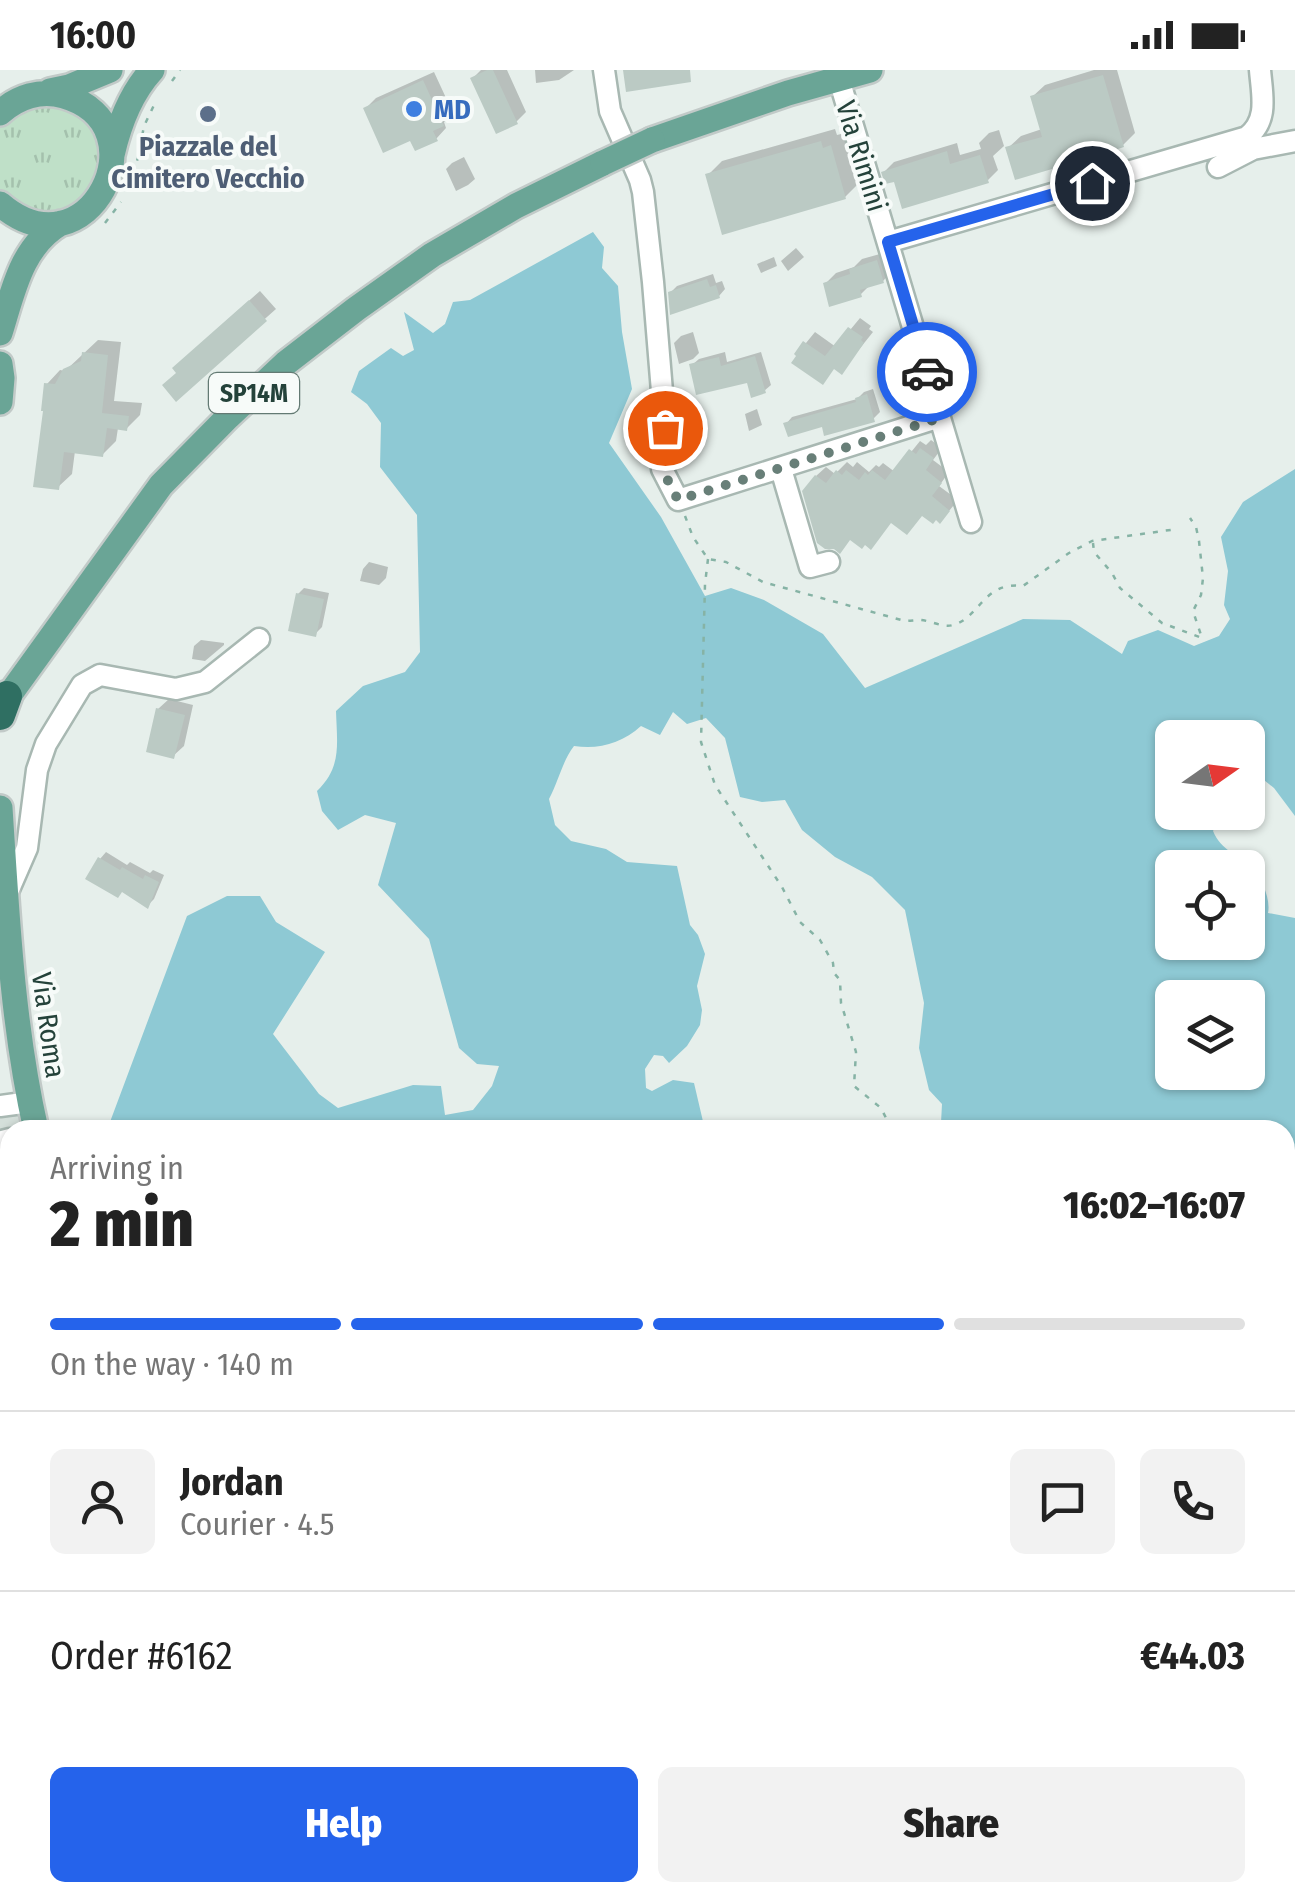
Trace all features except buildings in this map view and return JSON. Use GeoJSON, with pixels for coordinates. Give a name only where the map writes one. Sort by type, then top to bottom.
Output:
{"type":"FeatureCollection","features":[{"type":"Feature","properties":{"kind":"main road"},"geometry":{"type":"LineString","coordinates":[[15,101],[69,87],[110,70]]}},
{"type":"Feature","properties":{"kind":"main road"},"geometry":{"type":"LineString","coordinates":[[0,333],[19,272],[32,248],[45,233],[94,205],[104,190],[126,107],[152,70]]}},
{"type":"Feature","properties":{"kind":"main road","name":"SP14M"},"geometry":{"type":"LineString","coordinates":[[2,706],[161,485],[286,364],[356,308],[432,255],[516,206],[652,140],[771,98],[870,70]]}},
{"type":"Feature","properties":{"kind":"main road"},"geometry":{"type":"LineString","coordinates":[[15,101],[58,94],[75,99],[101,122],[112,155]]}},
{"type":"Feature","properties":{"kind":"main road"},"geometry":{"type":"LineString","coordinates":[[0,204],[20,218],[41,224],[62,222]]}},
{"type":"Feature","properties":{"kind":"main road"},"geometry":{"type":"LineString","coordinates":[[0,364],[0,402]]}},
{"type":"Feature","properties":{"kind":"main road","name":"Via Roma"},"geometry":{"type":"LineString","coordinates":[[0,808],[11,972],[34,1120]]}},
{"type":"Feature","properties":{"kind":"street"},"geometry":{"type":"LineString","coordinates":[[604,70],[610,111],[644,192],[664,408],[662,469],[678,500],[940,418]]}},
{"type":"Feature","properties":{"kind":"street"},"geometry":{"type":"LineString","coordinates":[[888,242],[1242,139],[1257,128],[1262,115],[1260,70]]}},
{"type":"Feature","properties":{"kind":"street","name":"Via Rimini"},"geometry":{"type":"LineString","coordinates":[[839,79],[971,522]]}},
{"type":"Feature","properties":{"kind":"street"},"geometry":{"type":"LineString","coordinates":[[1218,167],[1253,149],[1295,141]]}},
{"type":"Feature","properties":{"kind":"street"},"geometry":{"type":"LineString","coordinates":[[781,469],[810,567],[829,562]]}},
{"type":"Feature","properties":{"kind":"street"},"geometry":{"type":"LineString","coordinates":[[6,896],[27,848],[37,770],[46,744],[82,685],[100,675],[176,689],[205,682],[259,639]]}},
{"type":"Feature","properties":{"kind":"street"},"geometry":{"type":"LineString","coordinates":[[0,1106],[30,1102]]}},
{"type":"Feature","properties":{"kind":"path"},"geometry":{"type":"LineString","coordinates":[[678,500],[693,537],[708,559],[701,742],[715,785],[782,887],[800,922],[820,940],[833,963],[856,1052],[854,1086],[880,1108],[887,1120]]}},
{"type":"Feature","properties":{"kind":"path"},"geometry":{"type":"LineString","coordinates":[[1092,541],[1094,552],[1120,588],[1162,623],[1202,638],[1193,612],[1201,595],[1202,561],[1196,527],[1190,518]]}},
{"type":"Feature","properties":{"kind":"path"},"geometry":{"type":"LineString","coordinates":[[708,559],[726,562],[762,582],[904,622],[919,620],[950,626],[999,588],[1023,586],[1069,552],[1092,541],[1177,529]]}},
{"type":"Feature","properties":{"kind":"shaded area"},"geometry":{"type":"Polygon","coordinates":[[[18,1114],[20,1120],[0,1120],[18,1114]]]}},
{"type":"Feature","properties":{"kind":"green space"},"geometry":{"type":"Polygon","coordinates":[[[53,104],[80,115],[97,137],[102,159],[90,193],[63,212],[40,215],[0,189],[0,128],[24,110],[53,104]]]}},
{"type":"Feature","properties":{"kind":"water"},"geometry":{"type":"Polygon","coordinates":[[[593,232],[604,247],[602,268],[618,286],[632,389],[609,443],[661,517],[705,596],[731,588],[764,600],[823,634],[865,688],[1023,619],[1070,620],[1122,654],[1128,641],[1158,630],[1194,646],[1219,636],[1230,619],[1224,605],[1228,571],[1221,537],[1243,502],[1295,469],[1295,816],[1265,781],[1265,720],[1155,720],[1155,830],[1214,830],[1229,850],[1155,850],[1155,960],[1265,960],[1265,890],[1268,913],[1295,918],[1295,1120],[941,1120],[942,1104],[929,1090],[919,1048],[924,1003],[905,910],[872,877],[835,857],[802,830],[785,800],[762,802],[740,797],[725,738],[706,718],[687,724],[673,712],[660,735],[641,726],[610,744],[574,746],[549,799],[555,825],[571,841],[606,849],[627,862],[677,866],[690,925],[705,954],[697,986],[702,1010],[700,1025],[687,1046],[669,1063],[663,1056],[654,1055],[645,1069],[646,1088],[652,1091],[673,1080],[694,1083],[703,1120],[111,1120],[187,916],[227,896],[260,896],[276,922],[325,952],[273,1034],[319,1094],[338,1108],[413,1085],[441,1086],[445,1115],[473,1110],[492,1086],[499,1066],[477,1064],[459,1048],[429,939],[378,885],[396,823],[365,815],[338,830],[322,811],[317,791],[334,764],[336,711],[363,686],[405,672],[420,652],[417,515],[380,467],[381,423],[367,404],[351,392],[359,371],[391,348],[403,356],[414,350],[404,312],[433,333],[445,324],[453,302],[470,300],[593,232]]]}},
{"type":"Feature","properties":{"kind":"way so far"},"geometry":{"type":"LineString","coordinates":[[665,428],[662,469],[678,500],[940,418],[927,372]]}},
{"type":"Feature","properties":{"kind":"place","name":"MD"},"geometry":{"type":"Point","coordinates":[414,109]}},
{"type":"Feature","properties":{"kind":"place","name":"Piazzale del Cimitero Vecchio"},"geometry":{"type":"Point","coordinates":[208,114]}},
{"type":"Feature","properties":{"kind":"route"},"geometry":{"type":"LineString","coordinates":[[927,372],[888,242],[1092,183]]}}]}
